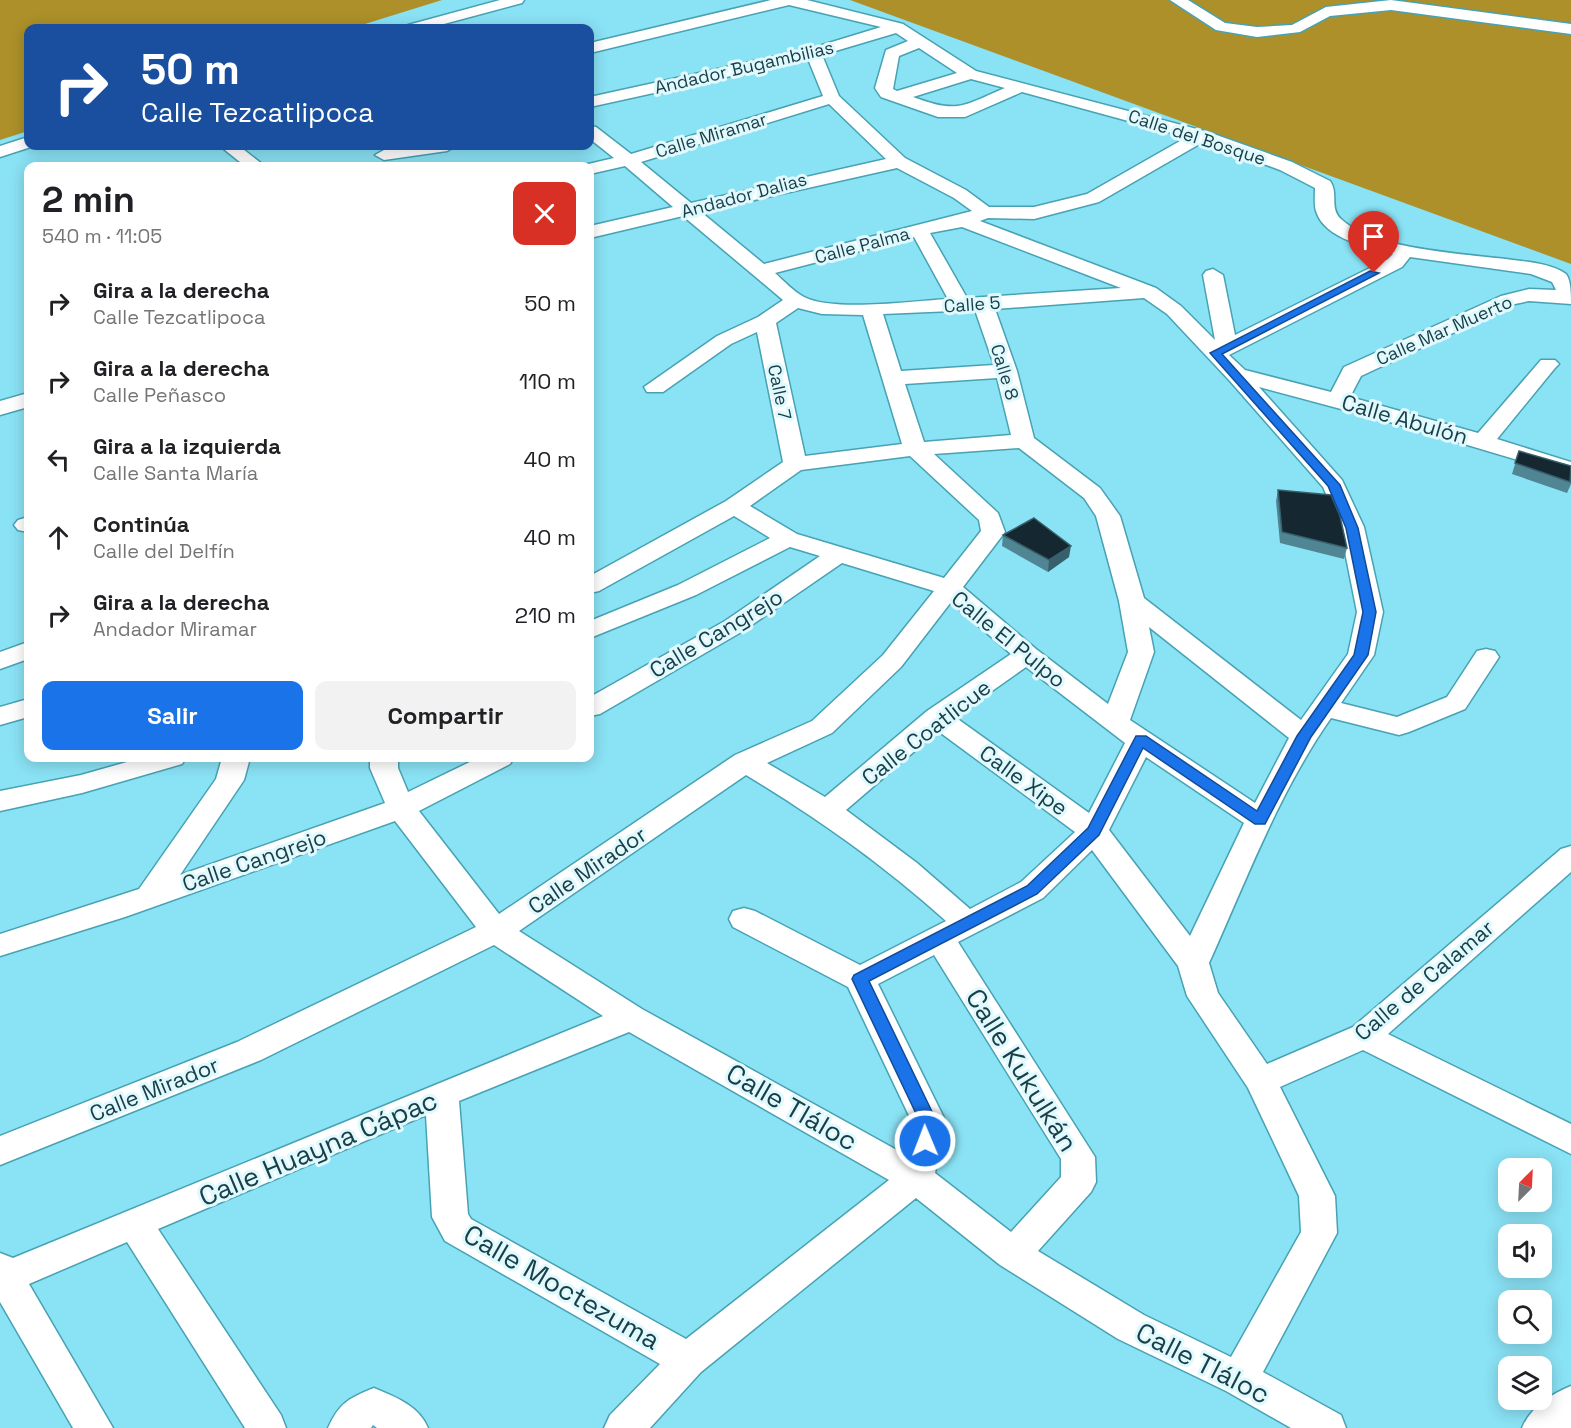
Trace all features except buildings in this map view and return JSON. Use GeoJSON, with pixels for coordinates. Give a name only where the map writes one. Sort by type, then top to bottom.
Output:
{"type":"FeatureCollection","features":[{"type":"Feature","properties":{"kind":"street"},"geometry":{"type":"LineString","coordinates":[[448,24],[517,0]]}},
{"type":"Feature","properties":{"kind":"street"},"geometry":{"type":"LineString","coordinates":[[594,47],[789,0]]}},
{"type":"Feature","properties":{"kind":"street","name":"Calle del Bosque"},"geometry":{"type":"LineString","coordinates":[[789,0],[898,27],[970,74],[1202,136],[1286,166],[1324,185],[1325,212],[1335,225],[1358,239],[1405,250],[1513,263],[1536,269],[1559,278],[1570,298]]}},
{"type":"Feature","properties":{"kind":"street"},"geometry":{"type":"LineString","coordinates":[[1178,0],[1221,27],[1244,31],[1295,30],[1326,12],[1383,5],[1471,14],[1571,30]]}},
{"type":"Feature","properties":{"kind":"street","name":"Andador Bugambilias"},"geometry":{"type":"LineString","coordinates":[[594,101],[813,53],[898,27]]}},
{"type":"Feature","properties":{"kind":"street"},"geometry":{"type":"LineString","coordinates":[[921,41],[892,53],[889,57],[883,88],[896,98],[938,112],[959,113],[1021,87]]}},
{"type":"Feature","properties":{"kind":"street"},"geometry":{"type":"LineString","coordinates":[[813,53],[832,98],[899,162],[960,194],[976,216],[1149,292],[1174,310],[1221,351],[1237,375],[1334,485],[1352,528],[1370,612],[1361,655],[1304,736],[1260,820],[1194,963],[1203,996],[1261,1081],[1317,1196],[1319,1233],[1239,1379]]}},
{"type":"Feature","properties":{"kind":"street"},"geometry":{"type":"LineString","coordinates":[[896,98],[970,74]]}},
{"type":"Feature","properties":{"kind":"street","name":"Calle Miramar"},"geometry":{"type":"LineString","coordinates":[[594,168],[628,160],[832,98]]}},
{"type":"Feature","properties":{"kind":"street"},"geometry":{"type":"LineString","coordinates":[[594,134],[796,301],[765,321],[724,340],[655,387]]}},
{"type":"Feature","properties":{"kind":"street","name":"Calle Palma"},"geometry":{"type":"LineString","coordinates":[[760,271],[976,216],[1034,213],[1093,198],[1202,136]]}},
{"type":"Feature","properties":{"kind":"street"},"geometry":{"type":"LineString","coordinates":[[0,152],[24,143]]}},
{"type":"Feature","properties":{"kind":"street"},"geometry":{"type":"LineString","coordinates":[[234,150],[250,162]]}},
{"type":"Feature","properties":{"kind":"street"},"geometry":{"type":"LineString","coordinates":[[380,156],[420,150]]}},
{"type":"Feature","properties":{"kind":"street","name":"Andador Dalias"},"geometry":{"type":"LineString","coordinates":[[594,231],[687,211],[822,175],[899,162]]}},
{"type":"Feature","properties":{"kind":"street","name":"Calle 8"},"geometry":{"type":"LineString","coordinates":[[919,230],[972,304],[1006,371],[1024,441]]}},
{"type":"Feature","properties":{"kind":"street"},"geometry":{"type":"LineString","coordinates":[[1221,351],[1311,303],[1395,263],[1405,250]]}},
{"type":"Feature","properties":{"kind":"street"},"geometry":{"type":"LineString","coordinates":[[1213,275],[1221,351]]}},
{"type":"Feature","properties":{"kind":"street","name":"Calle 5"},"geometry":{"type":"LineString","coordinates":[[796,301],[822,309],[871,309],[1149,292]]}},
{"type":"Feature","properties":{"kind":"street","name":"Calle Mar Muerto"},"geometry":{"type":"LineString","coordinates":[[1338,400],[1352,372],[1508,300],[1529,295],[1570,298]]}},
{"type":"Feature","properties":{"kind":"street"},"geometry":{"type":"LineString","coordinates":[[871,309],[915,448]]}},
{"type":"Feature","properties":{"kind":"street","name":"Calle 7"},"geometry":{"type":"LineString","coordinates":[[765,321],[795,464]]}},
{"type":"Feature","properties":{"kind":"street"},"geometry":{"type":"LineString","coordinates":[[1483,441],[1548,363]]}},
{"type":"Feature","properties":{"kind":"street"},"geometry":{"type":"LineString","coordinates":[[894,378],[1006,371]]}},
{"type":"Feature","properties":{"kind":"street","name":"Calle Abulón"},"geometry":{"type":"LineString","coordinates":[[1237,375],[1338,400],[1483,441],[1571,469]]}},
{"type":"Feature","properties":{"kind":"street"},"geometry":{"type":"LineString","coordinates":[[0,408],[24,401]]}},
{"type":"Feature","properties":{"kind":"street"},"geometry":{"type":"LineString","coordinates":[[594,584],[734,506],[795,464],[915,448],[1024,441],[1092,493],[1108,516],[1132,601],[1141,652],[1115,723]]}},
{"type":"Feature","properties":{"kind":"street","name":"Calle Mirador"},"geometry":{"type":"LineString","coordinates":[[0,1151],[249,1051],[496,931],[745,762],[822,727],[892,661],[993,532],[990,518],[915,448]]}},
{"type":"Feature","properties":{"kind":"street","name":"Calle El Pulpo"},"geometry":{"type":"LineString","coordinates":[[734,506],[788,538],[950,588],[1027,655],[1115,723],[1260,820]]}},
{"type":"Feature","properties":{"kind":"street"},"geometry":{"type":"LineString","coordinates":[[594,628],[687,590],[788,538]]}},
{"type":"Feature","properties":{"kind":"street","name":"Calle Cangrejo"},"geometry":{"type":"LineString","coordinates":[[594,706],[734,626],[841,553]]}},
{"type":"Feature","properties":{"kind":"street"},"geometry":{"type":"LineString","coordinates":[[1132,601],[1304,736]]}},
{"type":"Feature","properties":{"kind":"street"},"geometry":{"type":"LineString","coordinates":[[0,661],[24,652]]}},
{"type":"Feature","properties":{"kind":"street","name":"Calle Coatlicue"},"geometry":{"type":"LineString","coordinates":[[827,811],[937,717],[1027,655]]}},
{"type":"Feature","properties":{"kind":"street"},"geometry":{"type":"LineString","coordinates":[[1323,707],[1399,726],[1456,703],[1486,657]]}},
{"type":"Feature","properties":{"kind":"street"},"geometry":{"type":"LineString","coordinates":[[0,716],[24,709]]}},
{"type":"Feature","properties":{"kind":"street","name":"Calle Xipe"},"geometry":{"type":"LineString","coordinates":[[937,717],[1094,831],[1194,963]]}},
{"type":"Feature","properties":{"kind":"street"},"geometry":{"type":"LineString","coordinates":[[860,979],[1032,890],[1094,831],[1141,740]]}},
{"type":"Feature","properties":{"kind":"street"},"geometry":{"type":"LineString","coordinates":[[0,801],[82,783],[158,762]]}},
{"type":"Feature","properties":{"kind":"street"},"geometry":{"type":"LineString","coordinates":[[149,897],[231,780],[235,762]]}},
{"type":"Feature","properties":{"kind":"street","name":"Calle Tláloc"},"geometry":{"type":"LineString","coordinates":[[384,762],[384,768],[401,808],[496,931],[631,1018],[916,1178],[1013,1254],[1131,1327],[1239,1379],[1327,1428]]}},
{"type":"Feature","properties":{"kind":"street","name":"Calle Cangrejo"},"geometry":{"type":"LineString","coordinates":[[0,945],[149,897],[401,808],[492,762]]}},
{"type":"Feature","properties":{"kind":"street","name":"Calle Kukulkán"},"geometry":{"type":"LineString","coordinates":[[745,762],[827,811],[907,870],[953,931],[1078,1157],[1079,1182],[1013,1254]]}},
{"type":"Feature","properties":{"kind":"street","name":"Calle de Calamar"},"geometry":{"type":"LineString","coordinates":[[1261,1081],[1364,1036],[1571,856]]}},
{"type":"Feature","properties":{"kind":"street"},"geometry":{"type":"LineString","coordinates":[[624,1428],[688,1360],[916,1178],[929,1122],[860,979],[744,919]]}},
{"type":"Feature","properties":{"kind":"street","name":"Calle Huayna Cápac"},"geometry":{"type":"LineString","coordinates":[[3,1273],[135,1225],[500,1070],[631,1018]]}},
{"type":"Feature","properties":{"kind":"street"},"geometry":{"type":"LineString","coordinates":[[1364,1036],[1571,1140]]}},
{"type":"Feature","properties":{"kind":"street","name":"Calle Moctezuma"},"geometry":{"type":"LineString","coordinates":[[442,1096],[450,1217],[458,1230],[688,1360]]}},
{"type":"Feature","properties":{"kind":"street"},"geometry":{"type":"LineString","coordinates":[[135,1225],[267,1428]]}},
{"type":"Feature","properties":{"kind":"street"},"geometry":{"type":"LineString","coordinates":[[3,1273],[94,1428]]}},
{"type":"Feature","properties":{"kind":"street"},"geometry":{"type":"LineString","coordinates":[[1541,1428],[1571,1404]]}},
{"type":"Feature","properties":{"kind":"street"},"geometry":{"type":"LineString","coordinates":[[347,1428],[360,1412],[374,1406],[397,1419]]}},
{"type":"Feature","properties":{"kind":"shaded area"},"geometry":{"type":"Polygon","coordinates":[[[0,0],[442,0],[365,24],[24,24],[24,132],[0,140],[0,0]]]}},
{"type":"Feature","properties":{"kind":"shaded area"},"geometry":{"type":"Polygon","coordinates":[[[850,0],[1571,0],[1571,264],[850,0]]]}},
{"type":"Feature","properties":{"kind":"route"},"geometry":{"type":"LineString","coordinates":[[925,1141],[929,1122],[860,979],[1032,890],[1094,831],[1141,740],[1260,820],[1304,736],[1361,655],[1370,612],[1352,528],[1334,485],[1216,353],[1374,273]]}}]}
